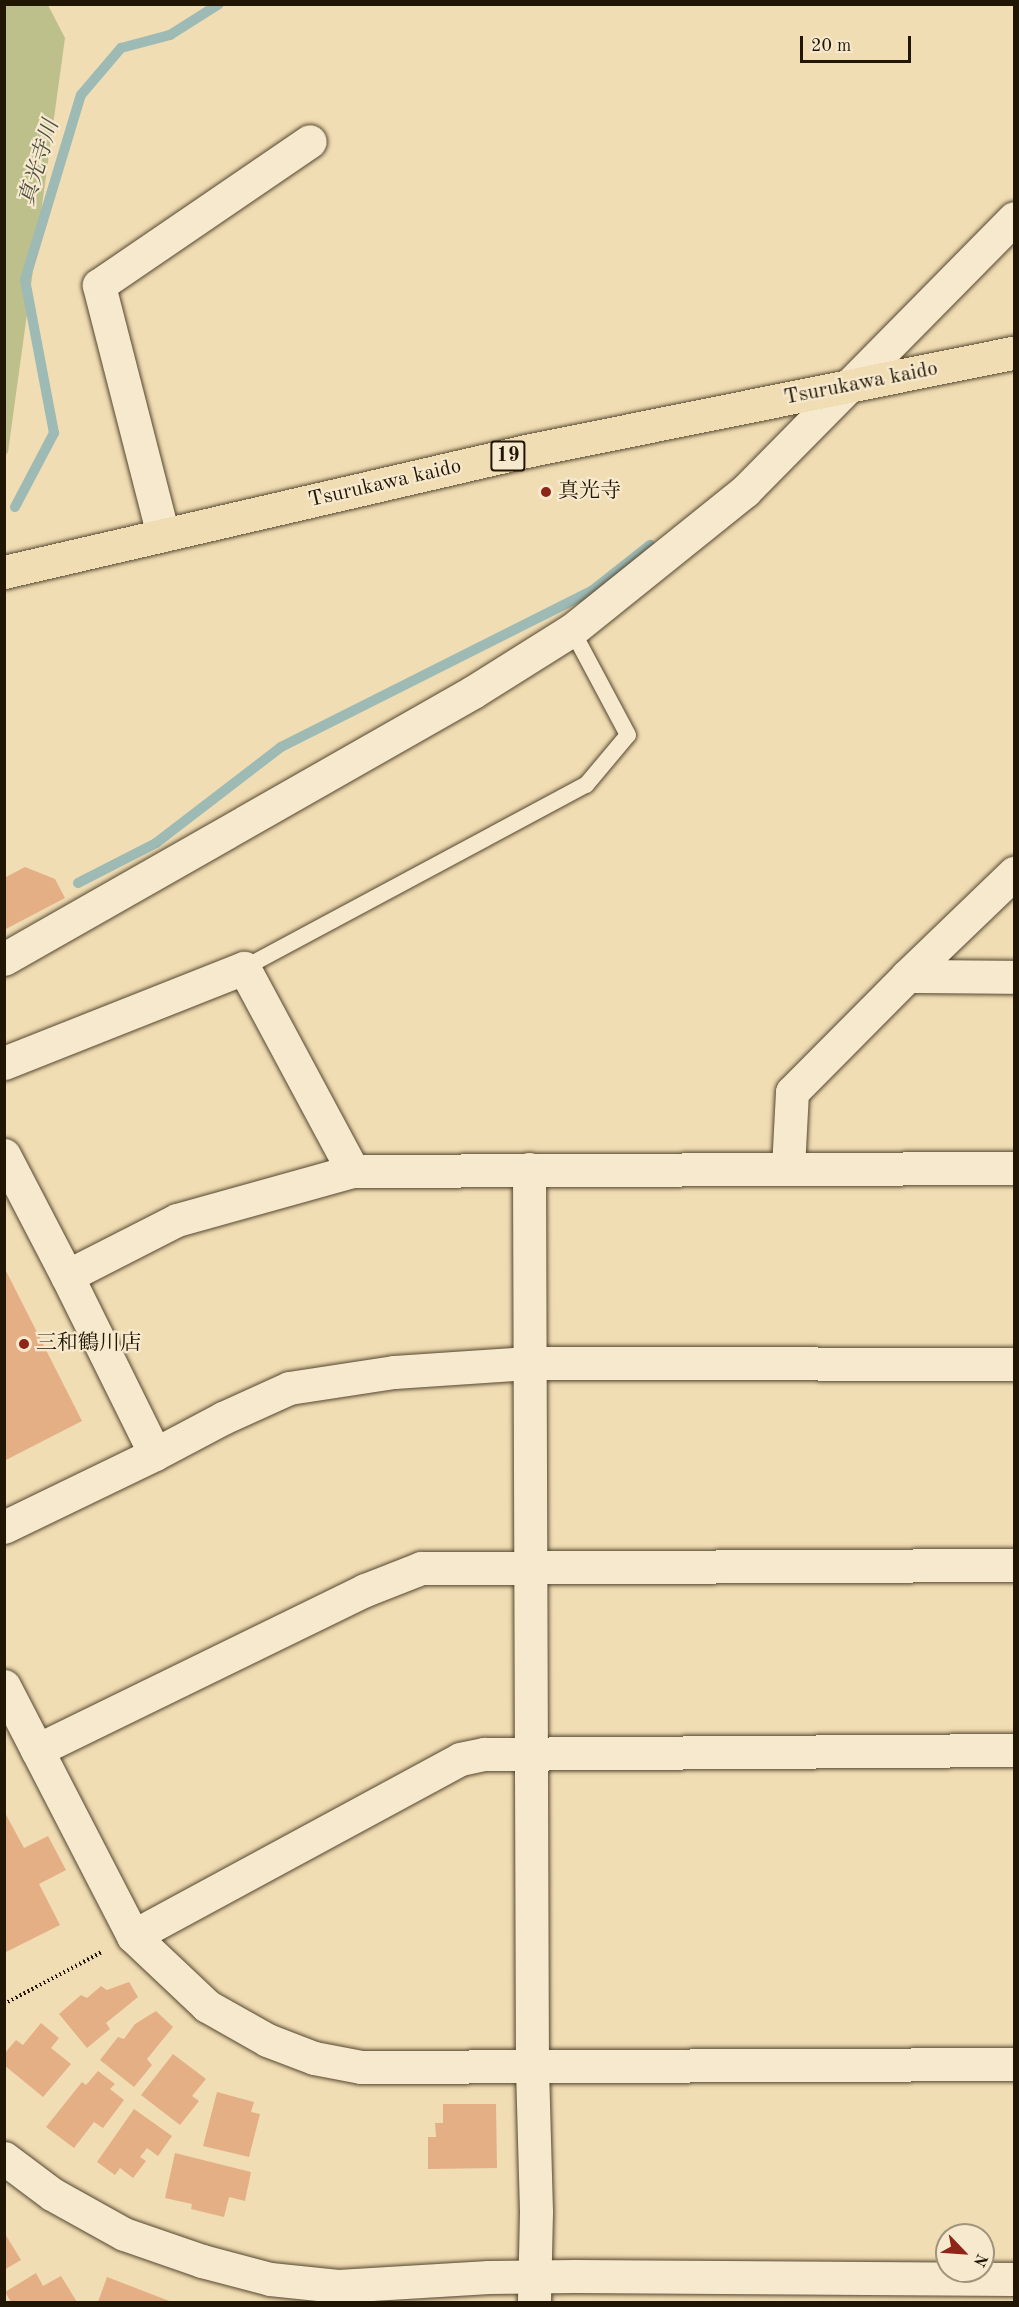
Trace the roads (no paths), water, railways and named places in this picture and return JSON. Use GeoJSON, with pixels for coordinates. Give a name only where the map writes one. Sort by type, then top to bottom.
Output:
{"type":"FeatureCollection","features":[{"type":"Feature","properties":{"kind":"main road","name":"Tsurukawa kaido"},"geometry":{"type":"LineString","coordinates":[[4,572],[526,451],[1014,353]]}},
{"type":"Feature","properties":{"kind":"street"},"geometry":{"type":"LineString","coordinates":[[163,535],[99,285],[310,141]]}},
{"type":"Feature","properties":{"kind":"street"},"geometry":{"type":"LineString","coordinates":[[4,959],[473,692],[572,630],[745,491],[851,386],[1014,218]]}},
{"type":"Feature","properties":{"kind":"street"},"geometry":{"type":"LineString","coordinates":[[788,1168],[792,1092],[907,976],[1014,873]]}},
{"type":"Feature","properties":{"kind":"street"},"geometry":{"type":"LineString","coordinates":[[4,1064],[244,968],[353,1171]]}},
{"type":"Feature","properties":{"kind":"street"},"geometry":{"type":"LineString","coordinates":[[907,976],[1014,977]]}},
{"type":"Feature","properties":{"kind":"street"},"geometry":{"type":"LineString","coordinates":[[4,1155],[155,1454]]}},
{"type":"Feature","properties":{"kind":"street"},"geometry":{"type":"LineString","coordinates":[[67,1276],[177,1220],[353,1171],[1014,1168]]}},
{"type":"Feature","properties":{"kind":"street"},"geometry":{"type":"LineString","coordinates":[[529,1170],[532,2068],[536,2212],[534,2290]]}},
{"type":"Feature","properties":{"kind":"street"},"geometry":{"type":"LineString","coordinates":[[4,1527],[155,1454],[223,1418],[289,1388],[394,1372],[529,1363],[1014,1364]]}},
{"type":"Feature","properties":{"kind":"street"},"geometry":{"type":"LineString","coordinates":[[37,1750],[365,1590],[421,1568],[1014,1565]]}},
{"type":"Feature","properties":{"kind":"street"},"geometry":{"type":"LineString","coordinates":[[4,1686],[37,1750],[119,1943],[207,2006],[267,2040],[314,2058],[361,2067],[1014,2064]]}},
{"type":"Feature","properties":{"kind":"street"},"geometry":{"type":"LineString","coordinates":[[119,1943],[460,1759],[484,1754],[1014,1750]]}},
{"type":"Feature","properties":{"kind":"street"},"geometry":{"type":"LineString","coordinates":[[4,2158],[52,2194],[124,2234],[202,2261],[270,2279],[338,2286],[534,2290],[1014,2279]]}},
{"type":"Feature","properties":{"kind":"lane"},"geometry":{"type":"LineString","coordinates":[[244,968],[586,785],[628,735],[572,630]]}},
{"type":"Feature","properties":{"kind":"waterway","name":"真光寺川"},"geometry":{"type":"LineString","coordinates":[[15,507],[54,433],[25,280],[81,95],[121,48],[170,35],[219,4]]}},
{"type":"Feature","properties":{"kind":"waterway"},"geometry":{"type":"LineString","coordinates":[[78,883],[156,843],[281,747],[593,590],[650,545]]}},
{"type":"Feature","properties":{"kind":"place","name":"真光寺"},"geometry":{"type":"Point","coordinates":[546,492]}},
{"type":"Feature","properties":{"kind":"place","name":"三和鶴川店"},"geometry":{"type":"Point","coordinates":[24,1344]}}]}
